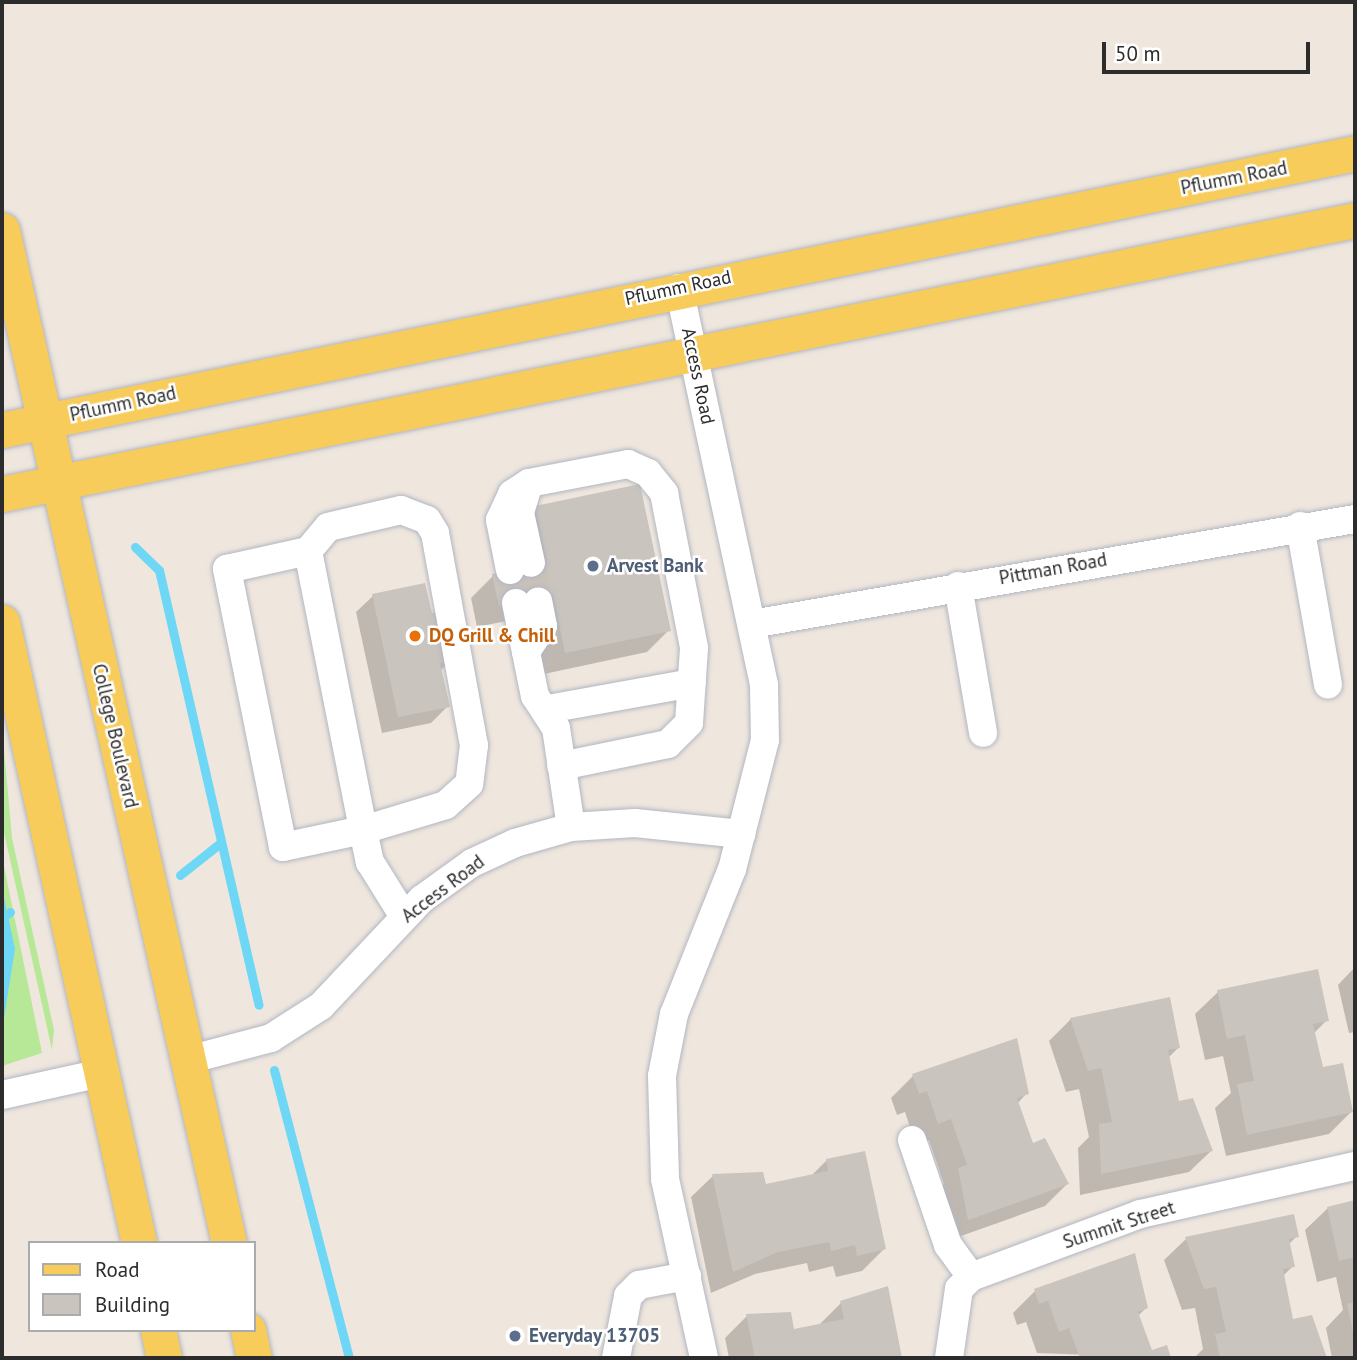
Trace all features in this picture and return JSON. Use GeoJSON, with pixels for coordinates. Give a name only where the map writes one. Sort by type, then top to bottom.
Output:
{"type":"FeatureCollection","features":[{"type":"Feature","properties":{"kind":"main road","name":"Pflumm Road"},"geometry":{"type":"LineString","coordinates":[[2,430],[679,288],[1355,153]]}},
{"type":"Feature","properties":{"kind":"main road"},"geometry":{"type":"LineString","coordinates":[[2,494],[1355,220]]}},
{"type":"Feature","properties":{"kind":"main road","name":"College Boulevard"},"geometry":{"type":"LineString","coordinates":[[2,230],[229,1241]]}},
{"type":"Feature","properties":{"kind":"main road"},"geometry":{"type":"LineString","coordinates":[[2,622],[139,1241]]}},
{"type":"Feature","properties":{"kind":"main road"},"geometry":{"type":"LineString","coordinates":[[158,1332],[164,1358]]}},
{"type":"Feature","properties":{"kind":"main road"},"geometry":{"type":"LineString","coordinates":[[248,1332],[254,1358]]}},
{"type":"Feature","properties":{"kind":"street","name":"Access Road"},"geometry":{"type":"LineString","coordinates":[[679,288],[751,624],[765,740],[741,834],[674,1014],[662,1076],[659,1140],[704,1358]]}},
{"type":"Feature","properties":{"kind":"street"},"geometry":{"type":"LineString","coordinates":[[520,566],[500,520],[512,494],[529,483],[628,464],[648,473],[664,493],[694,648],[689,723],[668,744],[561,766]]}},
{"type":"Feature","properties":{"kind":"street"},"geometry":{"type":"LineString","coordinates":[[401,510],[427,520],[435,533],[474,765],[469,784],[446,805],[363,830],[283,847],[227,569],[307,551],[328,527],[401,510]]}},
{"type":"Feature","properties":{"kind":"street","name":"Pittman Road"},"geometry":{"type":"LineString","coordinates":[[751,624],[1300,526],[1355,519]]}},
{"type":"Feature","properties":{"kind":"street"},"geometry":{"type":"LineString","coordinates":[[1300,526],[1328,685]]}},
{"type":"Feature","properties":{"kind":"street"},"geometry":{"type":"LineString","coordinates":[[307,551],[370,862],[403,915]]}},
{"type":"Feature","properties":{"kind":"street"},"geometry":{"type":"LineString","coordinates":[[958,586],[984,733]]}},
{"type":"Feature","properties":{"kind":"street"},"geometry":{"type":"LineString","coordinates":[[527,602],[526,652],[535,696],[548,709],[571,827]]}},
{"type":"Feature","properties":{"kind":"street"},"geometry":{"type":"LineString","coordinates":[[548,709],[692,683]]}},
{"type":"Feature","properties":{"kind":"street","name":"Access Road"},"geometry":{"type":"LineString","coordinates":[[188,1060],[271,1038],[321,1006],[403,915],[472,863],[571,827],[635,823],[741,834]]}},
{"type":"Feature","properties":{"kind":"street"},"geometry":{"type":"LineString","coordinates":[[2,1095],[101,1073]]}},
{"type":"Feature","properties":{"kind":"street"},"geometry":{"type":"LineString","coordinates":[[912,1140],[948,1245],[971,1277],[959,1289],[949,1358]]}},
{"type":"Feature","properties":{"kind":"street","name":"Summit Street"},"geometry":{"type":"LineString","coordinates":[[971,1277],[1140,1214],[1355,1166]]}},
{"type":"Feature","properties":{"kind":"street"},"geometry":{"type":"LineString","coordinates":[[616,1358],[628,1296],[639,1285],[687,1276]]}},
{"type":"Feature","properties":{"kind":"green space"},"geometry":{"type":"Polygon","coordinates":[[[2,727],[12,838],[54,1030],[52,1050],[3,828],[2,727]]]}},
{"type":"Feature","properties":{"kind":"green space"},"geometry":{"type":"Polygon","coordinates":[[[2,856],[42,1053],[2,1066],[2,856]]]}},
{"type":"Feature","properties":{"kind":"water"},"geometry":{"type":"Polygon","coordinates":[[[2,888],[15,949],[2,1030],[2,888]]]}},
{"type":"Feature","properties":{"kind":"building","name":"Arvest Bank"},"geometry":{"type":"Polygon","coordinates":[[[640,484],[671,631],[565,653],[553,595],[499,606],[492,574],[547,562],[535,506],[640,484]]]}},
{"type":"Feature","properties":{"kind":"building","name":"DQ Grill & Chill"},"geometry":{"type":"Polygon","coordinates":[[[425,583],[432,613],[443,610],[453,660],[440,663],[450,707],[398,717],[372,594],[425,583]]]}},
{"type":"Feature","properties":{"kind":"building"},"geometry":{"type":"Polygon","coordinates":[[[1318,969],[1329,1021],[1313,1024],[1323,1067],[1343,1063],[1353,1112],[1247,1135],[1237,1084],[1254,1081],[1245,1035],[1227,1039],[1217,990],[1318,969]]]}},
{"type":"Feature","properties":{"kind":"building"},"geometry":{"type":"Polygon","coordinates":[[[1170,997],[1180,1048],[1168,1050],[1179,1101],[1193,1098],[1213,1151],[1101,1174],[1099,1124],[1112,1122],[1101,1068],[1088,1071],[1070,1018],[1170,997]]]}},
{"type":"Feature","properties":{"kind":"building"},"geometry":{"type":"Polygon","coordinates":[[[1017,1038],[1029,1094],[1017,1098],[1033,1143],[1045,1138],[1069,1184],[968,1220],[958,1168],[967,1165],[951,1119],[938,1124],[927,1091],[919,1094],[912,1074],[1017,1038]]]}},
{"type":"Feature","properties":{"kind":"building"},"geometry":{"type":"Polygon","coordinates":[[[865,1151],[886,1249],[857,1256],[855,1245],[831,1251],[829,1242],[778,1252],[733,1272],[712,1174],[763,1172],[766,1184],[828,1171],[826,1159],[865,1151]]]}},
{"type":"Feature","properties":{"kind":"building"},"geometry":{"type":"Polygon","coordinates":[[[1355,1200],[1355,1257],[1339,1261],[1327,1207],[1355,1200]]]}},
{"type":"Feature","properties":{"kind":"building"},"geometry":{"type":"Polygon","coordinates":[[[1294,1214],[1299,1237],[1289,1239],[1295,1267],[1283,1269],[1293,1319],[1312,1315],[1327,1358],[1220,1358],[1215,1334],[1226,1332],[1216,1287],[1204,1289],[1185,1237],[1294,1214]]]}},
{"type":"Feature","properties":{"kind":"building"},"geometry":{"type":"Polygon","coordinates":[[[1135,1253],[1148,1308],[1138,1312],[1152,1350],[1167,1345],[1171,1358],[1080,1358],[1069,1328],[1059,1332],[1048,1301],[1039,1304],[1034,1289],[1135,1253]]]}},
{"type":"Feature","properties":{"kind":"building"},"geometry":{"type":"Polygon","coordinates":[[[888,1286],[902,1358],[755,1358],[746,1314],[791,1312],[794,1329],[844,1319],[840,1301],[888,1286]]]}},
{"type":"Feature","properties":{"kind":"building"},"geometry":{"type":"Polygon","coordinates":[[[1355,1302],[1355,1337],[1354,1337],[1347,1304],[1355,1302]]]}},
{"type":"Feature","properties":{"kind":"waterway"},"geometry":{"type":"LineString","coordinates":[[135,547],[159,570],[259,1005]]}},
{"type":"Feature","properties":{"kind":"waterway"},"geometry":{"type":"LineString","coordinates":[[180,875],[219,844]]}},
{"type":"Feature","properties":{"kind":"waterway"},"geometry":{"type":"LineString","coordinates":[[2,918],[10,912]]}},
{"type":"Feature","properties":{"kind":"waterway"},"geometry":{"type":"LineString","coordinates":[[274,1070],[349,1357]]}},
{"type":"Feature","properties":{"kind":"tunnel"},"geometry":{"type":"LineString","coordinates":[[531,563],[538,601]]}},
{"type":"Feature","properties":{"kind":"place","name":"Arvest Bank"},"geometry":{"type":"Point","coordinates":[593,566]}},
{"type":"Feature","properties":{"kind":"place","name":"DQ Grill & Chill"},"geometry":{"type":"Point","coordinates":[415,636]}},
{"type":"Feature","properties":{"kind":"place","name":"Everyday 13705"},"geometry":{"type":"Point","coordinates":[515,1336]}}]}
